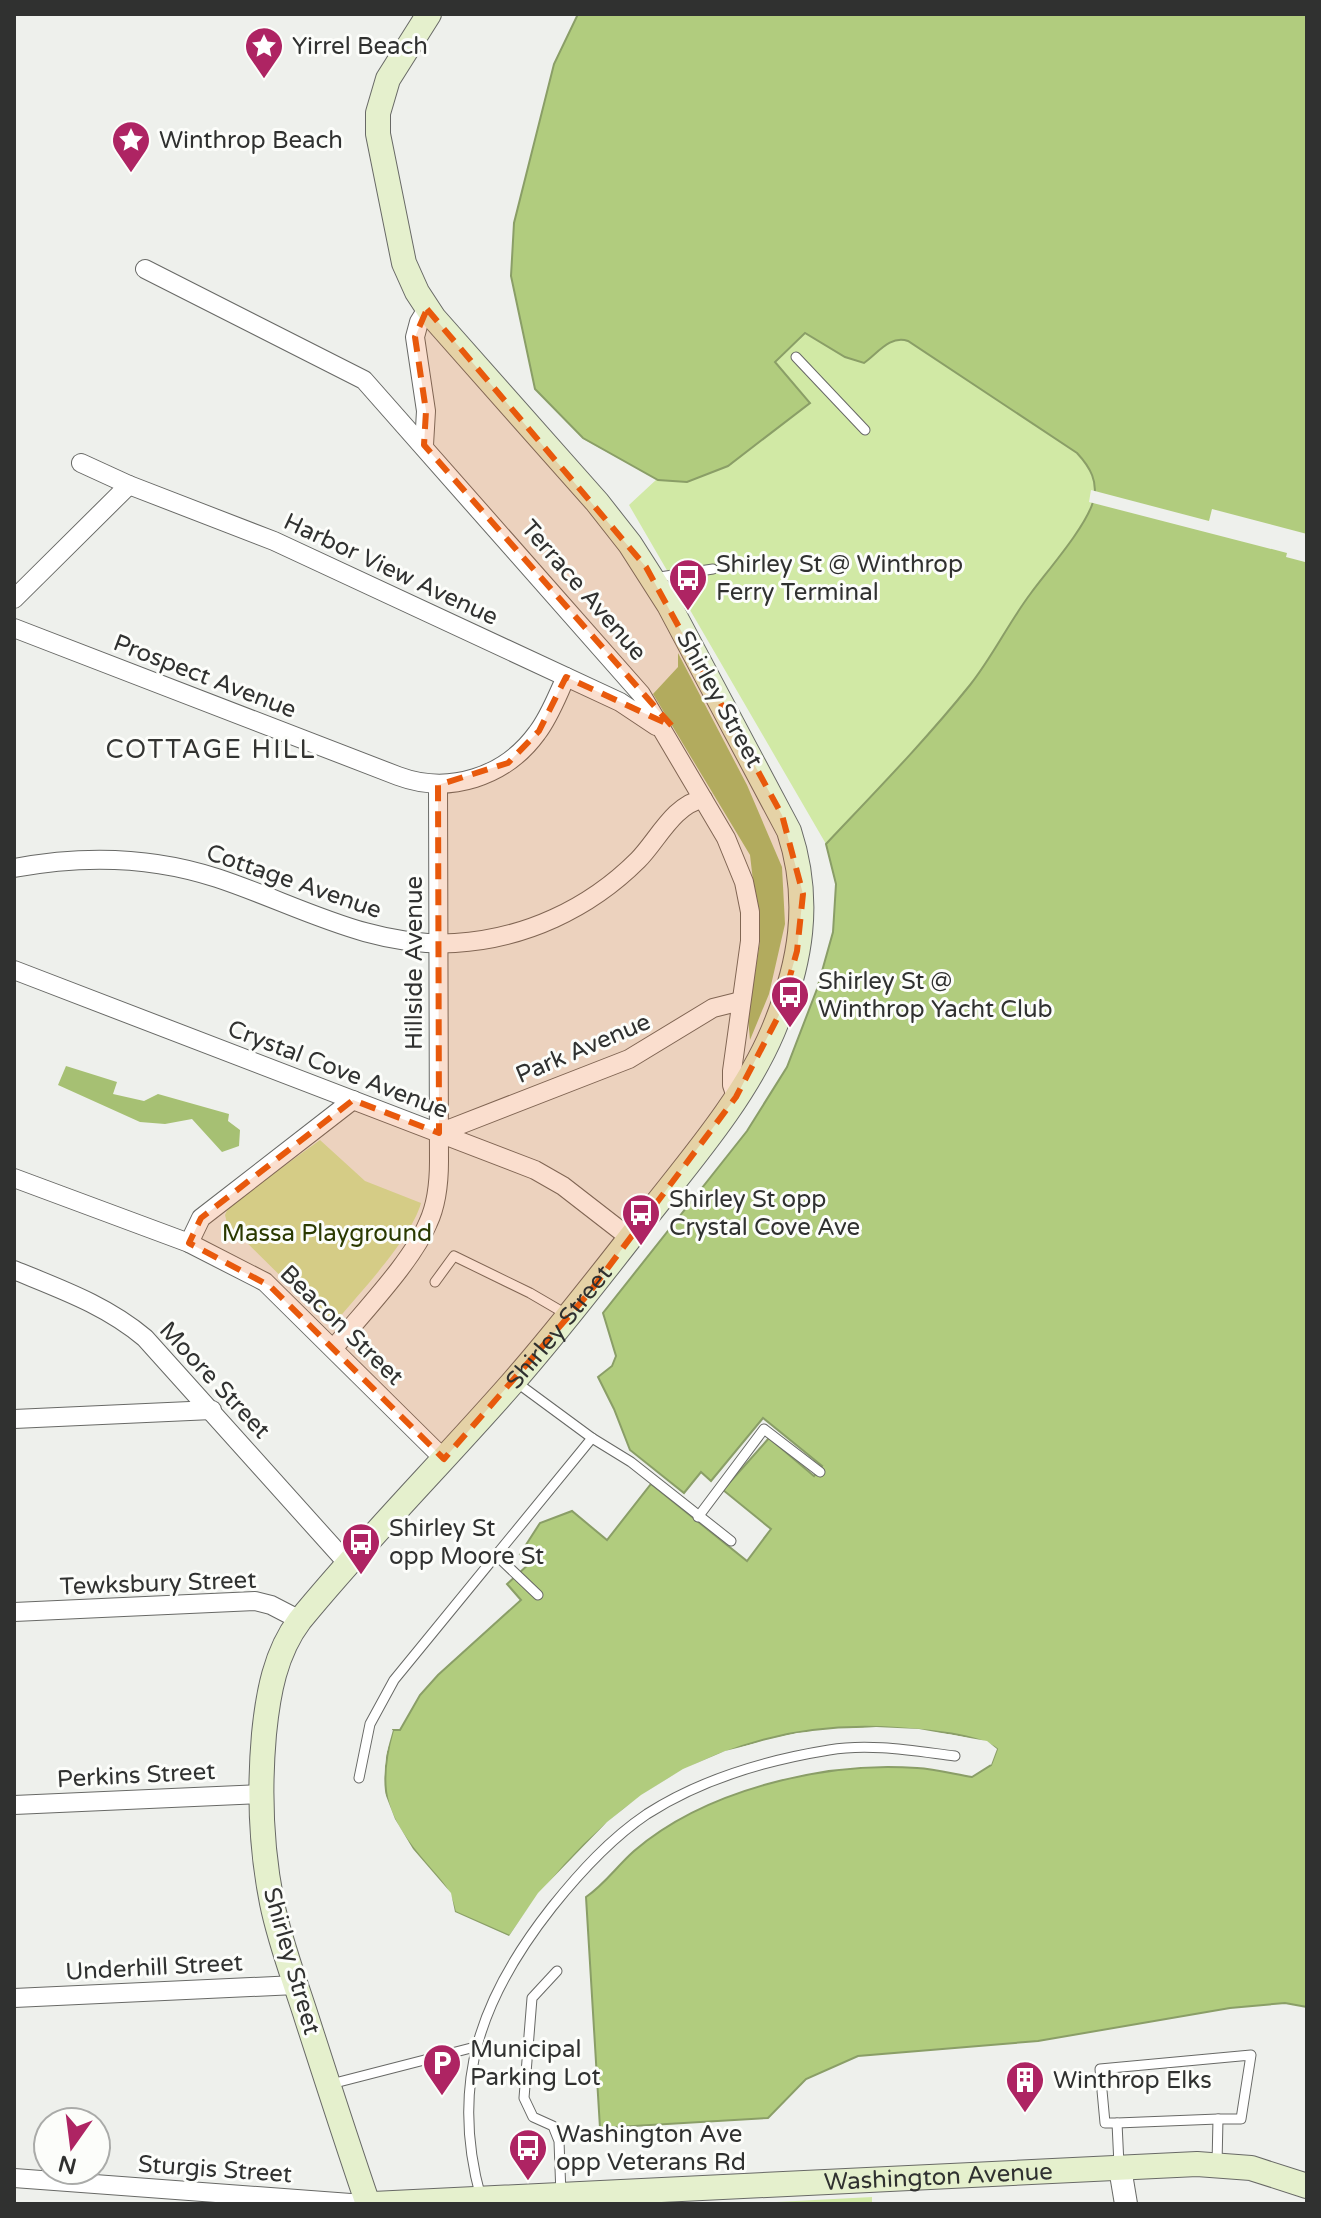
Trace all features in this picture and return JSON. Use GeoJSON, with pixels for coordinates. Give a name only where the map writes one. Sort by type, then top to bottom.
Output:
{"type":"FeatureCollection","features":[{"type":"Feature","properties":{"kind":"main road","name":"Shirley Street"},"geometry":{"type":"LineString","coordinates":[[368,2204],[270,1896],[261,1794],[264,1734],[271,1684],[283,1651],[300,1620],[569,1316],[736,1097],[772,1033],[789,985],[803,911],[800,867],[789,831],[653,578],[597,502],[427,309],[412,283],[404,263],[378,128],[381,100],[388,79],[429,14]]}},
{"type":"Feature","properties":{"kind":"main road","name":"Washington Avenue"},"geometry":{"type":"LineString","coordinates":[[368,2204],[1217,2164],[1272,2173],[1307,2186]]}},
{"type":"Feature","properties":{"kind":"street","name":"Terrace Avenue"},"geometry":{"type":"LineString","coordinates":[[145,269],[361,378],[630,678],[735,856],[749,902],[750,941],[731,1078],[736,1097]]}},
{"type":"Feature","properties":{"kind":"street"},"geometry":{"type":"LineString","coordinates":[[424,445],[426,411],[415,337],[427,309]]}},
{"type":"Feature","properties":{"kind":"street","name":"Harbor View Avenue"},"geometry":{"type":"LineString","coordinates":[[81,463],[129,485],[274,541],[630,707],[654,724],[669,740]]}},
{"type":"Feature","properties":{"kind":"street"},"geometry":{"type":"LineString","coordinates":[[14,599],[129,485]]}},
{"type":"Feature","properties":{"kind":"street","name":"Prospect Avenue"},"geometry":{"type":"LineString","coordinates":[[14,628],[406,780],[438,785],[469,780],[508,763],[539,731],[566,677]]}},
{"type":"Feature","properties":{"kind":"street","name":"Hillside Avenue"},"geometry":{"type":"LineString","coordinates":[[334,1348],[411,1252],[428,1223],[438,1183],[438,785]]}},
{"type":"Feature","properties":{"kind":"street","name":"Cottage Avenue"},"geometry":{"type":"LineString","coordinates":[[14,868],[101,858],[156,863],[221,879],[362,933],[438,944],[490,939],[515,933],[573,910],[618,879],[648,850],[685,806],[703,799]]}},
{"type":"Feature","properties":{"kind":"street","name":"Crystal Cove Avenue"},"geometry":{"type":"LineString","coordinates":[[14,970],[547,1176],[630,1238]]}},
{"type":"Feature","properties":{"kind":"street","name":"Park Avenue"},"geometry":{"type":"LineString","coordinates":[[439,1133],[629,1059],[713,1008],[741,1001]]}},
{"type":"Feature","properties":{"kind":"street"},"geometry":{"type":"LineString","coordinates":[[189,1243],[201,1218],[353,1100]]}},
{"type":"Feature","properties":{"kind":"street","name":"Beacon Street"},"geometry":{"type":"LineString","coordinates":[[14,1178],[189,1243],[265,1282],[444,1459]]}},
{"type":"Feature","properties":{"kind":"street","name":"Moore Street"},"geometry":{"type":"LineString","coordinates":[[14,1270],[95,1304],[122,1319],[145,1338],[349,1565]]}},
{"type":"Feature","properties":{"kind":"street"},"geometry":{"type":"LineString","coordinates":[[14,1419],[212,1410]]}},
{"type":"Feature","properties":{"kind":"street","name":"Tewksbury Street"},"geometry":{"type":"LineString","coordinates":[[14,1612],[255,1601],[267,1603],[300,1620]]}},
{"type":"Feature","properties":{"kind":"street","name":"Perkins Street"},"geometry":{"type":"LineString","coordinates":[[14,1805],[261,1794]]}},
{"type":"Feature","properties":{"kind":"street","name":"Underhill Street"},"geometry":{"type":"LineString","coordinates":[[14,1998],[296,1985]]}},
{"type":"Feature","properties":{"kind":"street"},"geometry":{"type":"LineString","coordinates":[[1120,2168],[1126,2204]]}},
{"type":"Feature","properties":{"kind":"street","name":"Sturgis Street"},"geometry":{"type":"LineString","coordinates":[[14,2178],[368,2204]]}},
{"type":"Feature","properties":{"kind":"lane"},"geometry":{"type":"LineString","coordinates":[[796,357],[865,430]]}},
{"type":"Feature","properties":{"kind":"lane"},"geometry":{"type":"LineString","coordinates":[[653,578],[713,569]]}},
{"type":"Feature","properties":{"kind":"lane"},"geometry":{"type":"LineString","coordinates":[[435,1282],[454,1256],[569,1316]]}},
{"type":"Feature","properties":{"kind":"lane"},"geometry":{"type":"LineString","coordinates":[[514,1381],[592,1438],[631,1462],[731,1541]]}},
{"type":"Feature","properties":{"kind":"lane"},"geometry":{"type":"LineString","coordinates":[[698,1517],[764,1429],[820,1472]]}},
{"type":"Feature","properties":{"kind":"lane"},"geometry":{"type":"LineString","coordinates":[[359,1778],[370,1724],[383,1695],[592,1438]]}},
{"type":"Feature","properties":{"kind":"lane"},"geometry":{"type":"LineString","coordinates":[[496,1555],[538,1595]]}},
{"type":"Feature","properties":{"kind":"lane"},"geometry":{"type":"LineString","coordinates":[[481,2201],[469,2137],[470,2085],[475,2047],[501,1983],[529,1937],[593,1859],[647,1815],[696,1789],[751,1769],[831,1749],[884,1748],[955,1756]]}},
{"type":"Feature","properties":{"kind":"lane"},"geometry":{"type":"LineString","coordinates":[[557,1971],[532,1998],[524,2098],[533,2117],[553,2126],[559,2141],[561,2195]]}},
{"type":"Feature","properties":{"kind":"lane"},"geometry":{"type":"LineString","coordinates":[[329,2085],[475,2047]]}},
{"type":"Feature","properties":{"kind":"lane"},"geometry":{"type":"LineString","coordinates":[[1251,2055],[1241,2119],[1218,2119],[1105,2123],[1100,2069],[1251,2055]]}},
{"type":"Feature","properties":{"kind":"lane"},"geometry":{"type":"LineString","coordinates":[[1217,2164],[1218,2119]]}},
{"type":"Feature","properties":{"kind":"lane"},"geometry":{"type":"LineString","coordinates":[[1117,2123],[1120,2168]]}},
{"type":"Feature","properties":{"kind":"highlighted area"},"geometry":{"type":"Polygon","coordinates":[[[427,309],[646,567],[782,815],[803,894],[797,951],[779,1015],[736,1097],[589,1293],[444,1459],[270,1286],[189,1243],[201,1218],[353,1100],[439,1133],[438,785],[508,763],[539,731],[566,677],[672,726],[424,445],[426,411],[415,337],[427,309]]]}},
{"type":"Feature","properties":{"kind":"green space"},"geometry":{"type":"Polygon","coordinates":[[[578,14],[1129,464],[614,1409],[598,1377],[612,1366],[616,1356],[603,1313],[747,1131],[787,1067],[817,989],[833,932],[836,884],[826,844],[629,505],[657,479],[583,439],[535,389],[511,276],[514,223],[554,64],[578,14]]]}},
{"type":"Feature","properties":{"kind":"green space","name":"Massa Playground"},"geometry":{"type":"Polygon","coordinates":[[[320,1140],[365,1181],[421,1203],[397,1248],[372,1279],[338,1319],[325,1320],[227,1223],[225,1215],[229,1206],[320,1140]]]}},
{"type":"Feature","properties":{"kind":"green space"},"geometry":{"type":"Polygon","coordinates":[[[872,2197],[872,2204],[737,2204],[872,2197]]]}},
{"type":"Feature","properties":{"kind":"shaded area"},"geometry":{"type":"Polygon","coordinates":[[[578,14],[1307,14],[1307,2007],[1285,2003],[1230,2008],[1038,2041],[858,2056],[806,2079],[768,2118],[600,2128],[586,1897],[634,1851],[695,1811],[768,1784],[844,1769],[881,1767],[924,1769],[972,1777],[991,1765],[997,1749],[976,1739],[935,1731],[835,1728],[778,1736],[724,1752],[674,1776],[628,1807],[585,1844],[546,1887],[510,1936],[455,1912],[448,1891],[402,1833],[388,1803],[385,1770],[393,1730],[400,1730],[420,1695],[438,1675],[521,1600],[507,1584],[530,1563],[520,1554],[540,1523],[572,1511],[607,1540],[651,1484],[747,1561],[771,1529],[723,1490],[769,1438],[814,1476],[822,1466],[763,1418],[711,1481],[701,1472],[684,1493],[630,1450],[598,1377],[612,1366],[616,1356],[603,1313],[747,1131],[787,1067],[817,989],[833,932],[836,884],[826,844],[918,746],[970,685],[1023,604],[1074,536],[1089,512],[1095,495],[1092,475],[1077,453],[908,341],[902,340],[884,346],[864,363],[845,357],[805,333],[775,362],[810,403],[728,466],[687,482],[658,480],[583,438],[535,389],[511,276],[514,223],[554,64],[578,14]]]}},
{"type":"Feature","properties":{"kind":"shaded area"},"geometry":{"type":"Polygon","coordinates":[[[678,653],[747,785],[782,867],[785,924],[769,994],[750,1040],[748,1018],[760,941],[750,855],[653,694],[678,667],[678,653]]]}},
{"type":"Feature","properties":{"kind":"shaded area"},"geometry":{"type":"Polygon","coordinates":[[[66,1066],[117,1082],[113,1094],[144,1101],[158,1094],[229,1114],[228,1121],[240,1130],[239,1146],[222,1152],[192,1119],[165,1124],[140,1122],[58,1085],[66,1066]]]}},
{"type":"Feature","properties":{"kind":"pier"},"geometry":{"type":"Polygon","coordinates":[[[1091,490],[1209,521],[1212,509],[1307,534],[1305,562],[1286,557],[1287,553],[1089,502],[1091,490]]]}},
{"type":"Feature","properties":{"kind":"pier"},"geometry":{"type":"Polygon","coordinates":[[[876,1727],[919,1729],[987,1741],[997,1749],[991,1765],[988,1762],[992,1750],[985,1745],[919,1733],[876,1731],[797,1737],[727,1755],[685,1773],[610,1825],[541,1896],[511,1940],[452,1914],[448,1895],[410,1851],[391,1821],[379,1788],[382,1754],[389,1731],[393,1730],[386,1755],[383,1788],[395,1819],[413,1849],[451,1893],[455,1912],[509,1936],[538,1893],[607,1822],[641,1795],[683,1769],[725,1751],[797,1733],[876,1727]]]}},
{"type":"Feature","properties":{"kind":"place","name":"Yirrel Beach"},"geometry":{"type":"Point","coordinates":[264,80]}},
{"type":"Feature","properties":{"kind":"place","name":"Winthrop Beach"},"geometry":{"type":"Point","coordinates":[131,174]}},
{"type":"Feature","properties":{"kind":"place","name":"Shirley St @ Winthrop Ferry Terminal"},"geometry":{"type":"Point","coordinates":[688,612]}},
{"type":"Feature","properties":{"kind":"place","name":"Shirley St @ Winthrop Yacht Club"},"geometry":{"type":"Point","coordinates":[790,1029]}},
{"type":"Feature","properties":{"kind":"place","name":"Shirley St opp Crystal Cove Ave"},"geometry":{"type":"Point","coordinates":[641,1247]}},
{"type":"Feature","properties":{"kind":"place","name":"Shirley St opp Moore St"},"geometry":{"type":"Point","coordinates":[361,1576]}},
{"type":"Feature","properties":{"kind":"place","name":"Municipal Parking Lot"},"geometry":{"type":"Point","coordinates":[442,2097]}},
{"type":"Feature","properties":{"kind":"place","name":"Winthrop Elks"},"geometry":{"type":"Point","coordinates":[1025,2114]}},
{"type":"Feature","properties":{"kind":"place","name":"Washington Ave opp Veterans Rd"},"geometry":{"type":"Point","coordinates":[528,2182]}},
{"type":"Feature","properties":{"kind":"district","name":"COTTAGE HILL"},"geometry":{"type":"Point","coordinates":[211,749]}}]}
